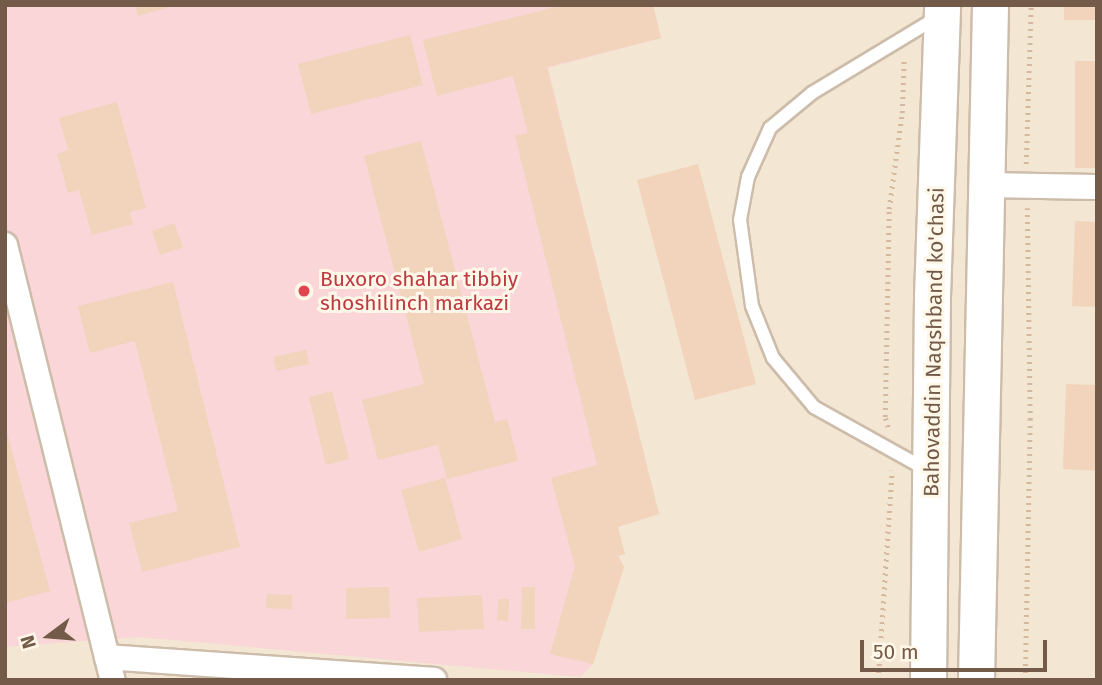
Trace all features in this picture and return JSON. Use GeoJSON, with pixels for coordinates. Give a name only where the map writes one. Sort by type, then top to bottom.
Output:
{"type":"FeatureCollection","features":[{"type":"Feature","properties":{"kind":"main road"},"geometry":{"type":"LineString","coordinates":[[976,680],[981,298],[990,5]]}},
{"type":"Feature","properties":{"kind":"main road","name":"Bahovaddin Naqshband ko'chasi"},"geometry":{"type":"LineString","coordinates":[[928,680],[932,296],[942,9]]}},
{"type":"Feature","properties":{"kind":"main road"},"geometry":{"type":"LineString","coordinates":[[937,184],[985,185]]}},
{"type":"Feature","properties":{"kind":"main road"},"geometry":{"type":"LineString","coordinates":[[932,296],[981,298]]}},
{"type":"Feature","properties":{"kind":"street"},"geometry":{"type":"LineString","coordinates":[[985,185],[1097,187]]}},
{"type":"Feature","properties":{"kind":"street"},"geometry":{"type":"LineString","coordinates":[[5,245],[110,668],[435,680]]}},
{"type":"Feature","properties":{"kind":"lane"},"geometry":{"type":"LineString","coordinates":[[931,472],[814,407],[774,358],[752,306],[740,220],[748,177],[770,128],[812,93],[904,39],[942,9]]}},
{"type":"Feature","properties":{"kind":"path"},"geometry":{"type":"LineString","coordinates":[[1025,680],[1030,420],[1026,187],[1031,5]]}},
{"type":"Feature","properties":{"kind":"path"},"geometry":{"type":"LineString","coordinates":[[878,680],[894,451],[885,416],[888,233],[902,113],[904,39]]}},
{"type":"Feature","properties":{"kind":"shaded area"},"geometry":{"type":"Polygon","coordinates":[[[5,5],[1097,5],[1097,680],[5,680],[5,5]]]}},
{"type":"Feature","properties":{"kind":"shaded area","name":"Buxoro shahar tibbiy shoshilinch markazi"},"geometry":{"type":"Polygon","coordinates":[[[5,5],[653,5],[661,38],[548,68],[659,514],[618,527],[625,554],[618,556],[624,567],[593,664],[580,677],[139,637],[5,647],[5,5]]]}},
{"type":"Feature","properties":{"kind":"building"},"geometry":{"type":"Polygon","coordinates":[[[135,5],[173,5],[173,6],[138,16],[135,5]]]}},
{"type":"Feature","properties":{"kind":"building"},"geometry":{"type":"Polygon","coordinates":[[[564,5],[653,5],[661,38],[547,67],[659,514],[618,527],[625,554],[618,556],[624,567],[593,664],[550,654],[575,566],[551,478],[597,465],[515,136],[528,133],[513,76],[437,96],[423,40],[564,5]]]}},
{"type":"Feature","properties":{"kind":"building"},"geometry":{"type":"Polygon","coordinates":[[[1064,5],[1097,5],[1097,20],[1064,20],[1064,5]]]}},
{"type":"Feature","properties":{"kind":"building"},"geometry":{"type":"Polygon","coordinates":[[[410,35],[423,85],[311,114],[298,64],[410,35]]]}},
{"type":"Feature","properties":{"kind":"building"},"geometry":{"type":"Polygon","coordinates":[[[1075,61],[1097,61],[1097,168],[1075,168],[1075,61]]]}},
{"type":"Feature","properties":{"kind":"building"},"geometry":{"type":"Polygon","coordinates":[[[117,102],[146,208],[130,212],[133,224],[92,235],[79,190],[68,193],[57,154],[68,150],[59,118],[117,102]]]}},
{"type":"Feature","properties":{"kind":"building"},"geometry":{"type":"Polygon","coordinates":[[[421,141],[495,422],[507,419],[518,461],[447,479],[438,445],[378,460],[362,400],[424,384],[364,156],[421,141]]]}},
{"type":"Feature","properties":{"kind":"building"},"geometry":{"type":"Polygon","coordinates":[[[698,164],[756,384],[695,400],[637,180],[698,164]]]}},
{"type":"Feature","properties":{"kind":"building"},"geometry":{"type":"Polygon","coordinates":[[[1075,221],[1097,222],[1097,307],[1072,306],[1075,221]]]}},
{"type":"Feature","properties":{"kind":"building"},"geometry":{"type":"Polygon","coordinates":[[[174,223],[183,247],[160,255],[152,231],[174,223]]]}},
{"type":"Feature","properties":{"kind":"building"},"geometry":{"type":"Polygon","coordinates":[[[173,282],[240,547],[142,572],[129,523],[178,511],[135,341],[90,353],[78,306],[173,282]]]}},
{"type":"Feature","properties":{"kind":"building"},"geometry":{"type":"Polygon","coordinates":[[[306,350],[309,364],[276,371],[273,357],[306,350]]]}},
{"type":"Feature","properties":{"kind":"building"},"geometry":{"type":"Polygon","coordinates":[[[1066,384],[1097,385],[1097,471],[1063,469],[1066,384]]]}},
{"type":"Feature","properties":{"kind":"building"},"geometry":{"type":"Polygon","coordinates":[[[332,391],[349,459],[326,465],[309,397],[332,391]]]}},
{"type":"Feature","properties":{"kind":"building"},"geometry":{"type":"Polygon","coordinates":[[[5,425],[50,591],[5,603],[5,425]]]}},
{"type":"Feature","properties":{"kind":"building"},"geometry":{"type":"Polygon","coordinates":[[[445,478],[462,539],[419,552],[401,490],[445,478]]]}},
{"type":"Feature","properties":{"kind":"building"},"geometry":{"type":"Polygon","coordinates":[[[389,587],[390,618],[346,619],[346,588],[389,587]]]}},
{"type":"Feature","properties":{"kind":"building"},"geometry":{"type":"Polygon","coordinates":[[[522,587],[535,587],[535,629],[521,629],[522,587]]]}},
{"type":"Feature","properties":{"kind":"building"},"geometry":{"type":"Polygon","coordinates":[[[267,594],[292,595],[292,609],[266,608],[267,594]]]}},
{"type":"Feature","properties":{"kind":"building"},"geometry":{"type":"Polygon","coordinates":[[[482,595],[484,629],[419,632],[417,598],[482,595]]]}},
{"type":"Feature","properties":{"kind":"building"},"geometry":{"type":"Polygon","coordinates":[[[498,599],[509,599],[508,621],[497,620],[498,599]]]}},
{"type":"Feature","properties":{"kind":"place","name":"Buxoro shahar tibbiy shoshilinch markazi"},"geometry":{"type":"Point","coordinates":[304,291]}}]}
